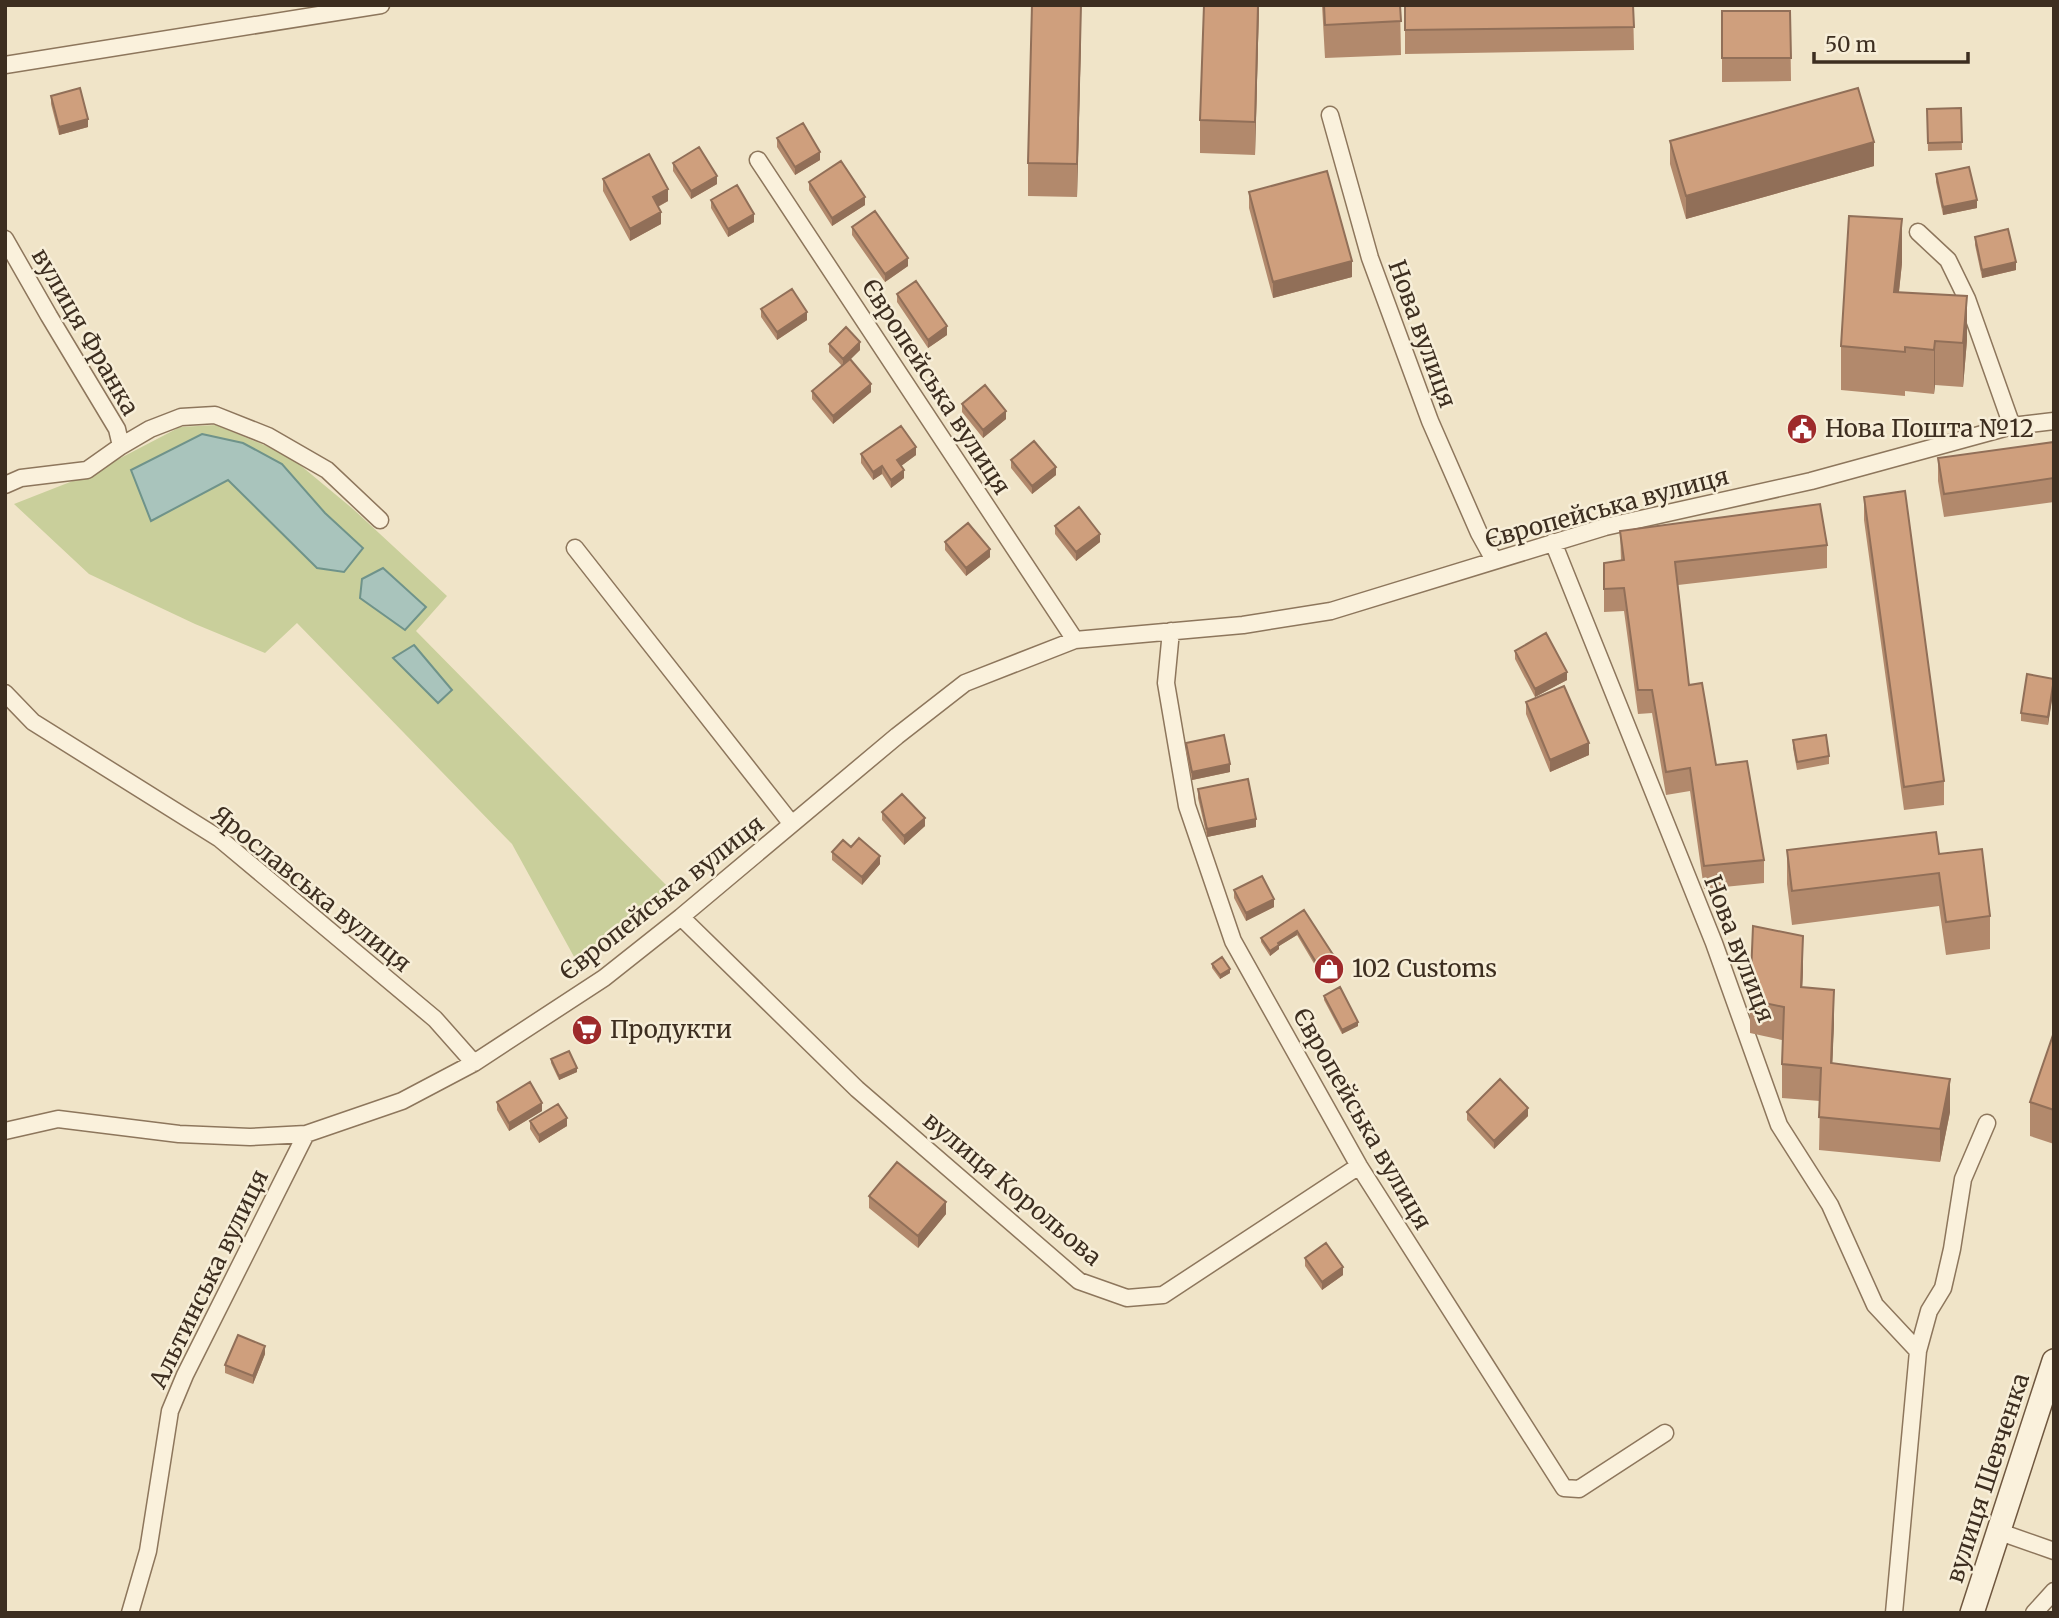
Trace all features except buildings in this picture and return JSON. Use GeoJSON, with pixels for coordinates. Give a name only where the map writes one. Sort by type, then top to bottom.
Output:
{"type":"FeatureCollection","features":[{"type":"Feature","properties":{"kind":"main road","name":"вулиця Шевченка"},"geometry":{"type":"LineString","coordinates":[[1972,1613],[2054,1361]]}},
{"type":"Feature","properties":{"kind":"street"},"geometry":{"type":"LineString","coordinates":[[5,65],[372,6]]}},
{"type":"Feature","properties":{"kind":"street","name":"Нова вулиця"},"geometry":{"type":"LineString","coordinates":[[1330,115],[1370,258],[1430,422],[1479,533],[1494,560]]}},
{"type":"Feature","properties":{"kind":"street","name":"Європейська вулиця"},"geometry":{"type":"LineString","coordinates":[[758,160],[1075,640]]}},
{"type":"Feature","properties":{"kind":"street"},"geometry":{"type":"LineString","coordinates":[[1918,232],[1948,260],[1967,299],[2012,426]]}},
{"type":"Feature","properties":{"kind":"street","name":"вулиця Франка"},"geometry":{"type":"LineString","coordinates":[[5,239],[117,429],[121,446],[150,429],[181,417],[215,415],[268,436],[327,470],[380,520]]}},
{"type":"Feature","properties":{"kind":"street","name":"Європейська вулиця"},"geometry":{"type":"LineString","coordinates":[[5,1131],[58,1119],[179,1134],[250,1137],[306,1134],[402,1101],[474,1063],[604,978],[965,683],[1075,640],[1243,625],[1331,611],[1605,527],[1811,481],[2012,426],[2054,421]]}},
{"type":"Feature","properties":{"kind":"street"},"geometry":{"type":"LineString","coordinates":[[5,485],[20,478],[86,470],[121,446]]}},
{"type":"Feature","properties":{"kind":"street","name":"Нова вулиця"},"geometry":{"type":"LineString","coordinates":[[1553,542],[1714,943],[1779,1125],[1830,1205],[1875,1305],[1918,1352]]}},
{"type":"Feature","properties":{"kind":"street","name":"Європейська вулиця"},"geometry":{"type":"LineString","coordinates":[[575,548],[792,823]]}},
{"type":"Feature","properties":{"kind":"street","name":"Європейська вулиця"},"geometry":{"type":"LineString","coordinates":[[1171,631],[1166,683],[1187,806],[1233,941],[1359,1166],[1564,1488],[1579,1489],[1665,1433]]}},
{"type":"Feature","properties":{"kind":"street","name":"Ярославська вулиця"},"geometry":{"type":"LineString","coordinates":[[5,693],[33,722],[220,839],[435,1019],[474,1063]]}},
{"type":"Feature","properties":{"kind":"street","name":"вулиця Корольова"},"geometry":{"type":"LineString","coordinates":[[681,916],[857,1089],[1079,1281],[1127,1298],[1163,1295],[1359,1166]]}},
{"type":"Feature","properties":{"kind":"street"},"geometry":{"type":"LineString","coordinates":[[1894,1613],[1918,1352],[1929,1311],[1943,1287],[1963,1179],[1987,1123]]}},
{"type":"Feature","properties":{"kind":"street","name":"Альтинська вулиця"},"geometry":{"type":"LineString","coordinates":[[130,1613],[148,1551],[170,1411],[185,1375],[306,1134]]}},
{"type":"Feature","properties":{"kind":"street"},"geometry":{"type":"LineString","coordinates":[[1997,1531],[2054,1551]]}},
{"type":"Feature","properties":{"kind":"street"},"geometry":{"type":"LineString","coordinates":[[2034,1613],[2054,1591]]}},
{"type":"Feature","properties":{"kind":"green space"},"geometry":{"type":"Polygon","coordinates":[[[216,425],[288,455],[353,509],[447,596],[416,631],[668,887],[578,964],[512,844],[297,623],[265,653],[195,624],[89,574],[14,504],[88,475],[180,427],[216,425]]]}},
{"type":"Feature","properties":{"kind":"water"},"geometry":{"type":"Polygon","coordinates":[[[202,434],[243,443],[282,464],[325,513],[363,548],[344,572],[317,568],[228,480],[151,521],[131,470],[202,434]]]}},
{"type":"Feature","properties":{"kind":"water"},"geometry":{"type":"Polygon","coordinates":[[[383,568],[426,607],[405,630],[360,598],[362,579],[383,568]]]}},
{"type":"Feature","properties":{"kind":"water"},"geometry":{"type":"Polygon","coordinates":[[[414,645],[452,690],[438,703],[393,658],[414,645]]]}},
{"type":"Feature","properties":{"kind":"place","name":"Нова Пошта №12"},"geometry":{"type":"Point","coordinates":[1802,429]}},
{"type":"Feature","properties":{"kind":"place","name":"102 Customs"},"geometry":{"type":"Point","coordinates":[1329,969]}},
{"type":"Feature","properties":{"kind":"place","name":"Продукти"},"geometry":{"type":"Point","coordinates":[587,1030]}}]}
